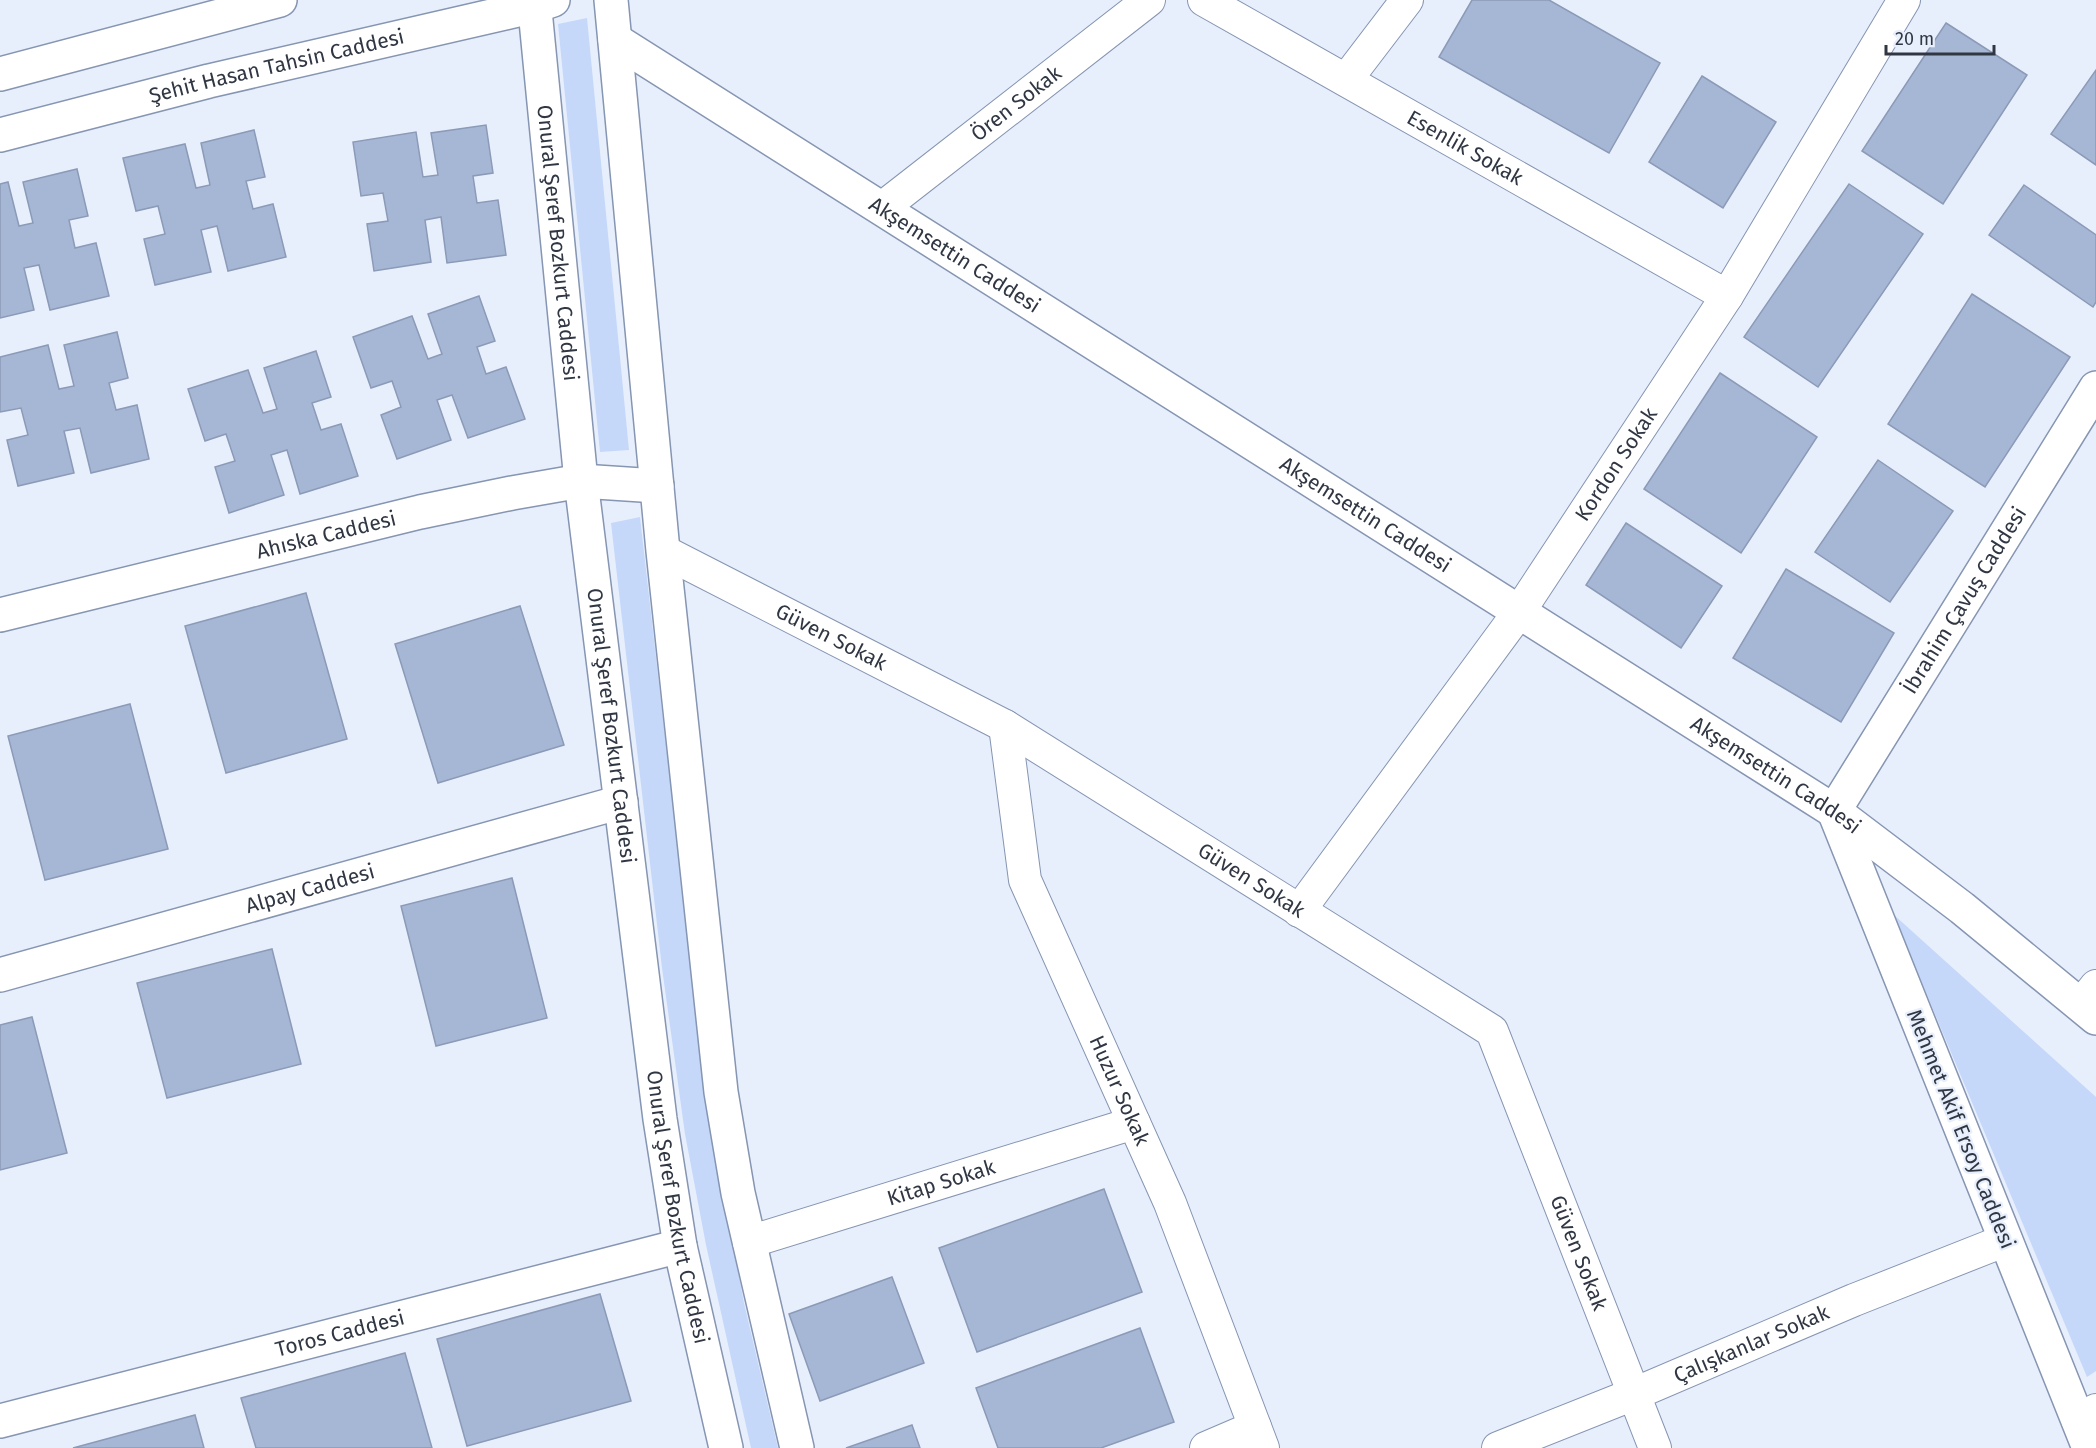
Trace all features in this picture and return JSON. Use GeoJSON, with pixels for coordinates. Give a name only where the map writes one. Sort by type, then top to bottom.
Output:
{"type":"FeatureCollection","features":[{"type":"Feature","properties":{"kind":"street"},"geometry":{"type":"LineString","coordinates":[[0,74],[280,0]]}},
{"type":"Feature","properties":{"kind":"street"},"geometry":{"type":"LineString","coordinates":[[611,0],[663,551],[721,1092],[738,1193],[797,1448]]}},
{"type":"Feature","properties":{"kind":"street","name":"Ören Sokak"},"geometry":{"type":"LineString","coordinates":[[882,208],[1149,0]]}},
{"type":"Feature","properties":{"kind":"street","name":"Esenlik Sokak"},"geometry":{"type":"LineString","coordinates":[[1204,0],[1727,296]]}},
{"type":"Feature","properties":{"kind":"street"},"geometry":{"type":"LineString","coordinates":[[1346,80],[1407,0]]}},
{"type":"Feature","properties":{"kind":"street","name":"Kordon Sokak"},"geometry":{"type":"LineString","coordinates":[[1299,910],[1519,612],[1727,296],[1904,0]]}},
{"type":"Feature","properties":{"kind":"street","name":"Şehit Hasan Tahsin Caddesi"},"geometry":{"type":"LineString","coordinates":[[0,135],[219,78],[540,2]]}},
{"type":"Feature","properties":{"kind":"street","name":"Onural Şeref Bozkurt Caddesi"},"geometry":{"type":"LineString","coordinates":[[540,2],[581,481],[660,1119],[680,1246],[726,1448]]}},
{"type":"Feature","properties":{"kind":"street","name":"Akşemsettin Caddesi"},"geometry":{"type":"LineString","coordinates":[[615,40],[1834,811],[2091,1003]]}},
{"type":"Feature","properties":{"kind":"street","name":"İbrahim Çavuş Caddesi"},"geometry":{"type":"LineString","coordinates":[[1834,811],[2096,388]]}},
{"type":"Feature","properties":{"kind":"street","name":"Ahıska Caddesi"},"geometry":{"type":"LineString","coordinates":[[0,615],[420,512],[512,492],[581,481],[657,486]]}},
{"type":"Feature","properties":{"kind":"street","name":"Güven Sokak"},"geometry":{"type":"LineString","coordinates":[[663,551],[1005,726],[1492,1031],[1655,1448]]}},
{"type":"Feature","properties":{"kind":"street","name":"Huzur Sokak"},"geometry":{"type":"LineString","coordinates":[[1005,726],[1024,880],[1170,1203],[1259,1437]]}},
{"type":"Feature","properties":{"kind":"street","name":"Alpay Caddesi"},"geometry":{"type":"LineString","coordinates":[[0,975],[621,802]]}},
{"type":"Feature","properties":{"kind":"street","name":"Mehmet Akif Ersoy Caddesi"},"geometry":{"type":"LineString","coordinates":[[1834,811],[2006,1240],[2088,1426]]}},
{"type":"Feature","properties":{"kind":"street","name":"Kitap Sokak"},"geometry":{"type":"LineString","coordinates":[[749,1242],[1134,1123]]}},
{"type":"Feature","properties":{"kind":"street","name":"Çalışkanlar Sokak"},"geometry":{"type":"LineString","coordinates":[[1498,1448],[1634,1394],[1854,1300],[2006,1240]]}},
{"type":"Feature","properties":{"kind":"street","name":"Toros Caddesi"},"geometry":{"type":"LineString","coordinates":[[0,1421],[680,1246]]}},
{"type":"Feature","properties":{"kind":"street"},"geometry":{"type":"LineString","coordinates":[[1206,1448],[1259,1437]]}},
{"type":"Feature","properties":{"kind":"shaded area"},"geometry":{"type":"Polygon","coordinates":[[[587,18],[629,450],[600,452],[558,24],[587,18]]]}},
{"type":"Feature","properties":{"kind":"shaded area"},"geometry":{"type":"Polygon","coordinates":[[[640,517],[706,1095],[744,1303],[778,1448],[751,1448],[706,1245],[685,1134],[662,968],[611,523],[640,517]]]}},
{"type":"Feature","properties":{"kind":"shaded area"},"geometry":{"type":"Polygon","coordinates":[[[1893,914],[2096,1097],[2096,1371],[2087,1377],[1893,914]]]}},
{"type":"Feature","properties":{"kind":"building"},"geometry":{"type":"Polygon","coordinates":[[[1472,0],[1549,0],[1660,63],[1609,153],[1439,57],[1472,0]]]}},
{"type":"Feature","properties":{"kind":"building"},"geometry":{"type":"Polygon","coordinates":[[[1946,23],[2027,75],[1943,204],[1862,151],[1946,23]]]}},
{"type":"Feature","properties":{"kind":"building"},"geometry":{"type":"Polygon","coordinates":[[[2096,70],[2096,165],[2051,134],[2096,70]]]}},
{"type":"Feature","properties":{"kind":"building"},"geometry":{"type":"Polygon","coordinates":[[[1702,76],[1776,122],[1723,208],[1649,162],[1702,76]]]}},
{"type":"Feature","properties":{"kind":"building"},"geometry":{"type":"Polygon","coordinates":[[[486,125],[493,173],[473,176],[477,203],[498,200],[506,255],[447,263],[441,217],[425,220],[431,262],[374,271],[367,224],[388,221],[383,193],[361,196],[353,142],[416,132],[423,177],[438,175],[431,133],[486,125]]]}},
{"type":"Feature","properties":{"kind":"building"},"geometry":{"type":"Polygon","coordinates":[[[254,130],[265,177],[246,181],[253,209],[273,204],[286,257],[228,271],[217,226],[201,230],[211,272],[155,285],[144,239],[165,234],[158,206],[136,211],[123,158],[185,144],[196,188],[210,185],[201,143],[254,130]]]}},
{"type":"Feature","properties":{"kind":"building"},"geometry":{"type":"Polygon","coordinates":[[[77,169],[88,216],[69,220],[75,248],[96,243],[109,296],[50,310],[39,265],[24,268],[34,310],[0,318],[0,184],[8,182],[19,226],[33,223],[23,182],[77,169]]]}},
{"type":"Feature","properties":{"kind":"building"},"geometry":{"type":"Polygon","coordinates":[[[1849,184],[1923,234],[1818,387],[1744,337],[1849,184]]]}},
{"type":"Feature","properties":{"kind":"building"},"geometry":{"type":"Polygon","coordinates":[[[2024,185],[2096,235],[2096,302],[2093,307],[1989,235],[2024,185]]]}},
{"type":"Feature","properties":{"kind":"building"},"geometry":{"type":"Polygon","coordinates":[[[1972,294],[2070,357],[1985,487],[1888,424],[1972,294]]]}},
{"type":"Feature","properties":{"kind":"building"},"geometry":{"type":"Polygon","coordinates":[[[479,296],[495,341],[477,347],[486,374],[506,367],[525,419],[468,438],[452,395],[437,400],[451,440],[397,459],[381,415],[401,407],[392,381],[371,388],[353,337],[412,316],[428,359],[442,354],[428,314],[479,296]]]}},
{"type":"Feature","properties":{"kind":"building"},"geometry":{"type":"Polygon","coordinates":[[[117,332],[128,378],[109,383],[116,410],[137,405],[149,459],[91,473],[80,428],[64,431],[74,473],[18,486],[7,440],[28,435],[21,408],[0,412],[0,357],[48,345],[59,389],[74,386],[64,345],[117,332]]]}},
{"type":"Feature","properties":{"kind":"building"},"geometry":{"type":"Polygon","coordinates":[[[316,351],[331,397],[312,403],[321,430],[341,424],[358,476],[300,494],[287,450],[271,455],[284,495],[229,513],[215,467],[235,461],[226,434],[205,441],[188,389],[248,370],[263,413],[277,409],[264,368],[316,351]]]}},
{"type":"Feature","properties":{"kind":"building"},"geometry":{"type":"Polygon","coordinates":[[[1720,373],[1817,437],[1741,553],[1644,489],[1720,373]]]}},
{"type":"Feature","properties":{"kind":"building"},"geometry":{"type":"Polygon","coordinates":[[[1878,460],[1953,511],[1890,602],[1815,552],[1878,460]]]}},
{"type":"Feature","properties":{"kind":"building"},"geometry":{"type":"Polygon","coordinates":[[[1626,523],[1722,586],[1681,648],[1586,585],[1626,523]]]}},
{"type":"Feature","properties":{"kind":"building"},"geometry":{"type":"Polygon","coordinates":[[[1786,569],[1894,633],[1841,722],[1733,658],[1786,569]]]}},
{"type":"Feature","properties":{"kind":"building"},"geometry":{"type":"Polygon","coordinates":[[[306,593],[347,739],[226,773],[185,626],[306,593]]]}},
{"type":"Feature","properties":{"kind":"building"},"geometry":{"type":"Polygon","coordinates":[[[520,606],[564,745],[438,783],[395,644],[520,606]]]}},
{"type":"Feature","properties":{"kind":"building"},"geometry":{"type":"Polygon","coordinates":[[[130,704],[168,849],[45,880],[8,736],[130,704]]]}},
{"type":"Feature","properties":{"kind":"building"},"geometry":{"type":"Polygon","coordinates":[[[512,878],[547,1018],[436,1046],[401,906],[512,878]]]}},
{"type":"Feature","properties":{"kind":"building"},"geometry":{"type":"Polygon","coordinates":[[[272,949],[301,1064],[167,1098],[137,983],[272,949]]]}},
{"type":"Feature","properties":{"kind":"building"},"geometry":{"type":"Polygon","coordinates":[[[32,1017],[67,1153],[0,1170],[0,1025],[32,1017]]]}},
{"type":"Feature","properties":{"kind":"building"},"geometry":{"type":"Polygon","coordinates":[[[1104,1189],[1142,1292],[977,1352],[939,1248],[1104,1189]]]}},
{"type":"Feature","properties":{"kind":"building"},"geometry":{"type":"Polygon","coordinates":[[[892,1277],[924,1363],[820,1401],[789,1314],[892,1277]]]}},
{"type":"Feature","properties":{"kind":"building"},"geometry":{"type":"Polygon","coordinates":[[[600,1294],[631,1401],[467,1446],[437,1339],[600,1294]]]}},
{"type":"Feature","properties":{"kind":"building"},"geometry":{"type":"Polygon","coordinates":[[[1140,1328],[1174,1422],[1101,1448],[998,1448],[976,1388],[1140,1328]]]}},
{"type":"Feature","properties":{"kind":"building"},"geometry":{"type":"Polygon","coordinates":[[[405,1353],[432,1448],[256,1448],[241,1398],[405,1353]]]}},
{"type":"Feature","properties":{"kind":"building"},"geometry":{"type":"Polygon","coordinates":[[[195,1415],[204,1448],[73,1448],[195,1415]]]}},
{"type":"Feature","properties":{"kind":"building"},"geometry":{"type":"Polygon","coordinates":[[[912,1425],[920,1448],[846,1448],[912,1425]]]}}]}
